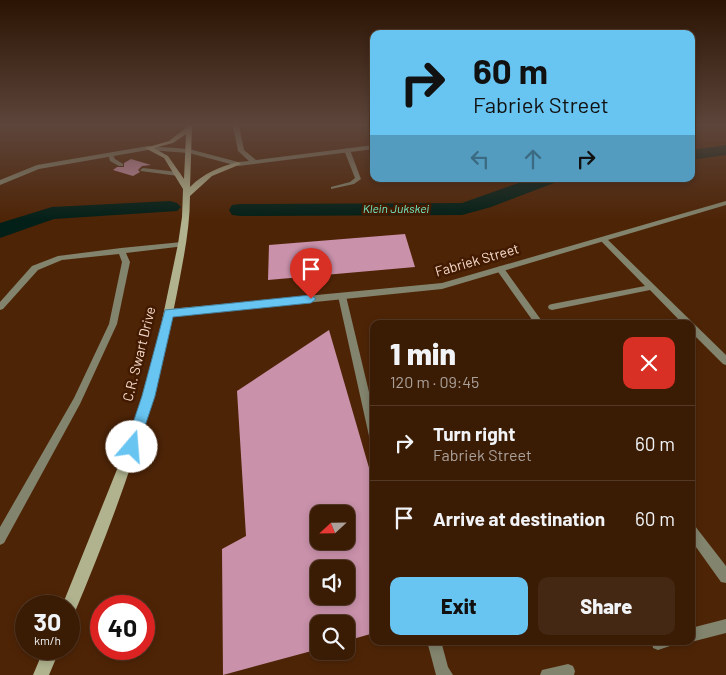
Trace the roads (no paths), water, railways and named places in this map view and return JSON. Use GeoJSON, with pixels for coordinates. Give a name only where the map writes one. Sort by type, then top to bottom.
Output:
{"type":"FeatureCollection","features":[{"type":"Feature","properties":{"kind":"street"},"geometry":{"type":"LineString","coordinates":[[0,183],[37,167],[90,158]]}},
{"type":"Feature","properties":{"kind":"street"},"geometry":{"type":"LineString","coordinates":[[165,158],[178,174],[188,192],[203,177],[222,168],[290,158]]}},
{"type":"Feature","properties":{"kind":"street","name":"C.R. Swart Drive"},"geometry":{"type":"LineString","coordinates":[[75,595],[148,396],[182,244],[188,192],[189,158]]}},
{"type":"Feature","properties":{"kind":"street"},"geometry":{"type":"LineString","coordinates":[[208,158],[238,164]]}},
{"type":"Feature","properties":{"kind":"street"},"geometry":{"type":"LineString","coordinates":[[249,158],[255,162]]}},
{"type":"Feature","properties":{"kind":"street","name":"Fabriek Street"},"geometry":{"type":"LineString","coordinates":[[168,313],[442,286],[726,203]]}},
{"type":"Feature","properties":{"kind":"street"},"geometry":{"type":"LineString","coordinates":[[41,675],[47,660]]}},
{"type":"Feature","properties":{"kind":"lane"},"geometry":{"type":"LineString","coordinates":[[111,158],[121,165]]}},
{"type":"Feature","properties":{"kind":"lane"},"geometry":{"type":"LineString","coordinates":[[333,188],[352,183],[358,178],[350,158]]}},
{"type":"Feature","properties":{"kind":"lane"},"geometry":{"type":"LineString","coordinates":[[143,170],[178,174]]}},
{"type":"Feature","properties":{"kind":"lane"},"geometry":{"type":"LineString","coordinates":[[604,240],[683,320]]}},
{"type":"Feature","properties":{"kind":"lane"},"geometry":{"type":"LineString","coordinates":[[0,307],[35,268],[61,258],[182,244]]}},
{"type":"Feature","properties":{"kind":"lane"},"geometry":{"type":"LineString","coordinates":[[0,540],[77,401],[113,324],[126,262],[121,250]]}},
{"type":"Feature","properties":{"kind":"lane"},"geometry":{"type":"LineString","coordinates":[[500,269],[537,320]]}},
{"type":"Feature","properties":{"kind":"lane"},"geometry":{"type":"LineString","coordinates":[[552,307],[652,287]]}},
{"type":"Feature","properties":{"kind":"lane"},"geometry":{"type":"LineString","coordinates":[[342,296],[370,418]]}},
{"type":"Feature","properties":{"kind":"lane"},"geometry":{"type":"LineString","coordinates":[[695,332],[726,361]]}},
{"type":"Feature","properties":{"kind":"lane"},"geometry":{"type":"LineString","coordinates":[[695,535],[726,578]]}},
{"type":"Feature","properties":{"kind":"lane"},"geometry":{"type":"LineString","coordinates":[[695,634],[726,626]]}},
{"type":"Feature","properties":{"kind":"lane"},"geometry":{"type":"LineString","coordinates":[[435,645],[442,671],[446,675]]}},
{"type":"Feature","properties":{"kind":"lane"},"geometry":{"type":"LineString","coordinates":[[547,675],[568,671]]}},
{"type":"Feature","properties":{"kind":"waterway","name":"Klein Jukskei"},"geometry":{"type":"LineString","coordinates":[[240,210],[462,209],[484,203],[539,182]]}},
{"type":"Feature","properties":{"kind":"waterway","name":"Klein Jukskei"},"geometry":{"type":"LineString","coordinates":[[0,231],[52,213],[170,207]]}}]}
